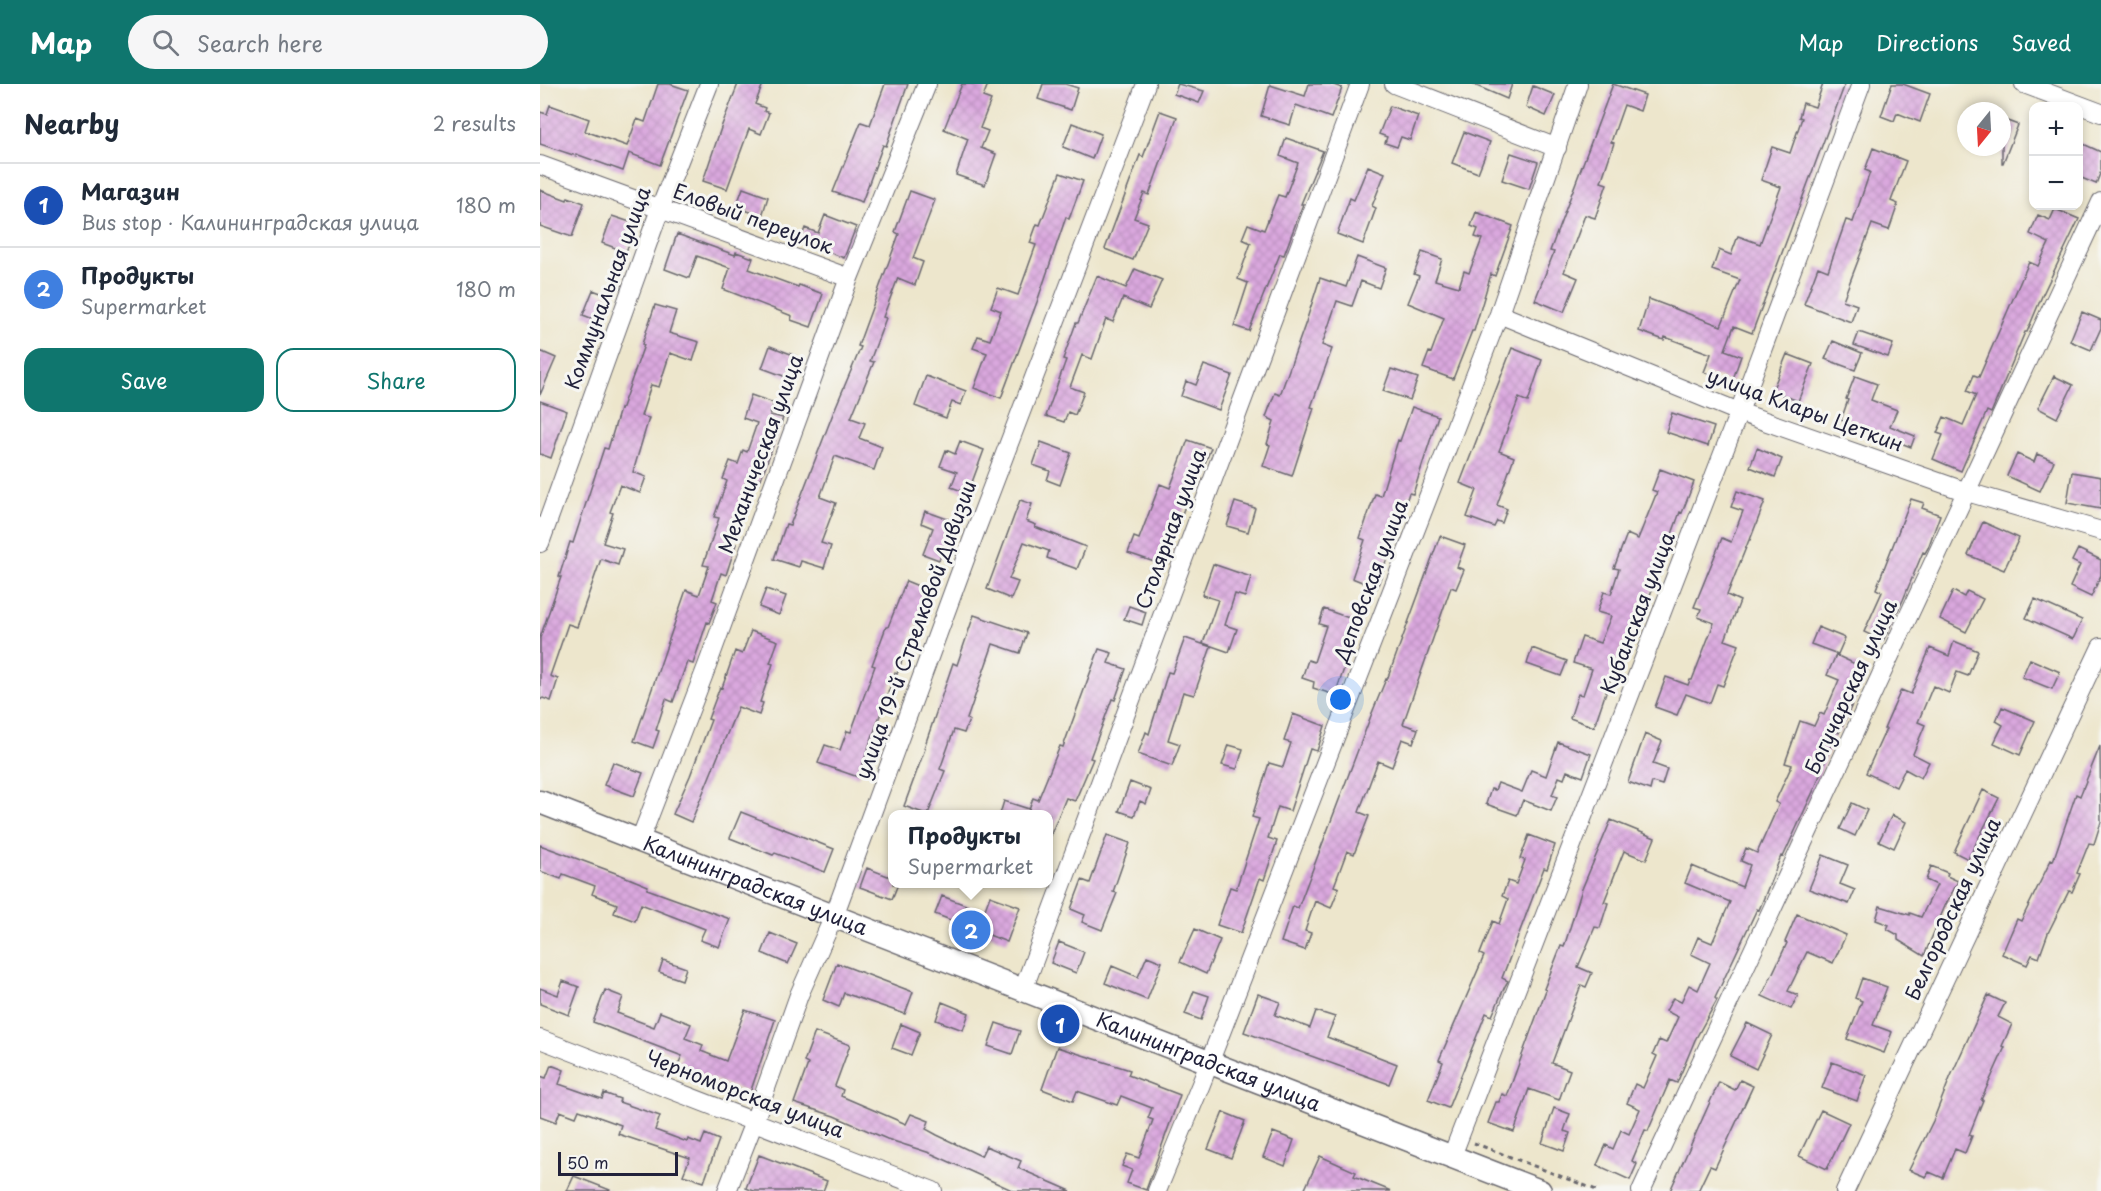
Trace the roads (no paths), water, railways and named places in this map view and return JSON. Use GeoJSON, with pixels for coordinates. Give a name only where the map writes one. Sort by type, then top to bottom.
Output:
{"type":"FeatureCollection","features":[{"type":"Feature","properties":{"kind":"main road","name":"Калининградская улица"},"geometry":{"type":"LineString","coordinates":[[540,802],[1540,1191]]}},
{"type":"Feature","properties":{"kind":"street","name":"Коммунальная улица"},"geometry":{"type":"LineString","coordinates":[[540,543],[660,209],[709,84]]}},
{"type":"Feature","properties":{"kind":"street","name":"Механическая улица"},"geometry":{"type":"LineString","coordinates":[[640,840],[707,666],[849,278],[927,84]]}},
{"type":"Feature","properties":{"kind":"street","name":"улица 19-й Стрелковой Дивизии"},"geometry":{"type":"LineString","coordinates":[[727,1191],[799,995],[834,916],[978,524],[1146,84]]}},
{"type":"Feature","properties":{"kind":"street","name":"Столярная улица"},"geometry":{"type":"LineString","coordinates":[[1023,990],[1360,84]]}},
{"type":"Feature","properties":{"kind":"street"},"geometry":{"type":"LineString","coordinates":[[1394,84],[1557,148]]}},
{"type":"Feature","properties":{"kind":"street","name":"Деповская улица"},"geometry":{"type":"LineString","coordinates":[[1157,1191],[1498,314],[1578,84]]}},
{"type":"Feature","properties":{"kind":"street","name":"Кубанская улица"},"geometry":{"type":"LineString","coordinates":[[1452,1156],[1739,412],[1861,84]]}},
{"type":"Feature","properties":{"kind":"street"},"geometry":{"type":"LineString","coordinates":[[2024,84],[2101,113]]}},
{"type":"Feature","properties":{"kind":"street","name":"Еловый переулок"},"geometry":{"type":"LineString","coordinates":[[540,165],[849,278]]}},
{"type":"Feature","properties":{"kind":"street","name":"Богучарская улица"},"geometry":{"type":"LineString","coordinates":[[1641,1191],[2101,202]]}},
{"type":"Feature","properties":{"kind":"street","name":"улица Клары Цеткин"},"geometry":{"type":"LineString","coordinates":[[1498,314],[1739,412],[1967,492],[2101,531]]}},
{"type":"Feature","properties":{"kind":"street","name":"Белгородская улица"},"geometry":{"type":"LineString","coordinates":[[1845,1191],[2101,647]]}},
{"type":"Feature","properties":{"kind":"street","name":"Черноморская улица"},"geometry":{"type":"LineString","coordinates":[[540,1039],[933,1191]]}},
{"type":"Feature","properties":{"kind":"place","name":"Продукты"},"geometry":{"type":"Point","coordinates":[971,930]}},
{"type":"Feature","properties":{"kind":"place","name":"Магазин"},"geometry":{"type":"Point","coordinates":[1060,1024]}}]}
